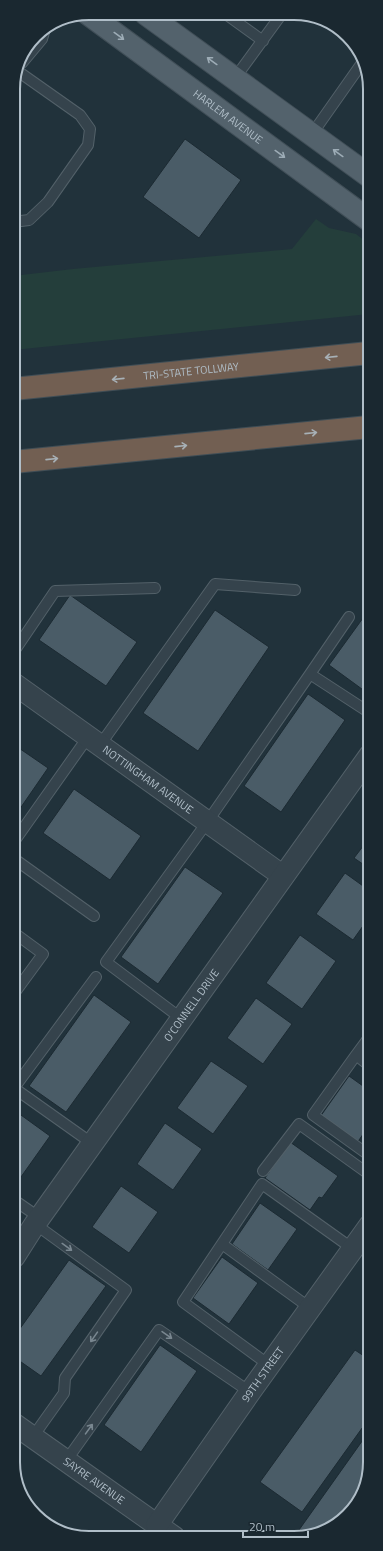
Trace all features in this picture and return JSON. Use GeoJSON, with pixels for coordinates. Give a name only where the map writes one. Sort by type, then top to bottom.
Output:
{"type":"FeatureCollection","features":[{"type":"Feature","properties":{"kind":"highway","name":"TRI-STATE TOLLWAY"},"geometry":{"type":"LineString","coordinates":[[20,388],[363,354]]}},
{"type":"Feature","properties":{"kind":"highway"},"geometry":{"type":"LineString","coordinates":[[20,461],[363,428]]}},
{"type":"Feature","properties":{"kind":"main road","name":"HARLEM AVENUE"},"geometry":{"type":"LineString","coordinates":[[97,20],[363,216]]}},
{"type":"Feature","properties":{"kind":"main road"},"geometry":{"type":"LineString","coordinates":[[154,20],[363,172]]}},
{"type":"Feature","properties":{"kind":"street","name":"NOTTINGHAM AVENUE"},"geometry":{"type":"LineString","coordinates":[[20,688],[284,876]]}},
{"type":"Feature","properties":{"kind":"street","name":"O'CONNELL DRIVE"},"geometry":{"type":"LineString","coordinates":[[20,1248],[363,765]]}},
{"type":"Feature","properties":{"kind":"street","name":"99TH STREET"},"geometry":{"type":"LineString","coordinates":[[161,1531],[250,1392],[310,1308],[363,1239]]}},
{"type":"Feature","properties":{"kind":"street","name":"SAYRE AVENUE"},"geometry":{"type":"LineString","coordinates":[[20,1429],[66,1461],[157,1531]]}},
{"type":"Feature","properties":{"kind":"lane"},"geometry":{"type":"LineString","coordinates":[[234,20],[263,40]]}},
{"type":"Feature","properties":{"kind":"lane"},"geometry":{"type":"LineString","coordinates":[[235,78],[277,20]]}},
{"type":"Feature","properties":{"kind":"lane"},"geometry":{"type":"LineString","coordinates":[[30,54],[42,38]]}},
{"type":"Feature","properties":{"kind":"lane"},"geometry":{"type":"LineString","coordinates":[[312,134],[360,67]]}},
{"type":"Feature","properties":{"kind":"lane"},"geometry":{"type":"LineString","coordinates":[[20,221],[29,220],[48,202],[88,145],[90,129],[80,115],[22,74]]}},
{"type":"Feature","properties":{"kind":"lane"},"geometry":{"type":"LineString","coordinates":[[20,834],[215,584],[295,590]]}},
{"type":"Feature","properties":{"kind":"lane"},"geometry":{"type":"LineString","coordinates":[[20,644],[55,591],[155,588]]}},
{"type":"Feature","properties":{"kind":"lane"},"geometry":{"type":"LineString","coordinates":[[182,1018],[106,962],[208,821],[349,617]]}},
{"type":"Feature","properties":{"kind":"lane"},"geometry":{"type":"LineString","coordinates":[[310,674],[363,708]]}},
{"type":"Feature","properties":{"kind":"lane"},"geometry":{"type":"LineString","coordinates":[[20,863],[94,916]]}},
{"type":"Feature","properties":{"kind":"lane"},"geometry":{"type":"LineString","coordinates":[[20,937],[43,954],[20,987]]}},
{"type":"Feature","properties":{"kind":"lane"},"geometry":{"type":"LineString","coordinates":[[20,1080],[96,977]]}},
{"type":"Feature","properties":{"kind":"lane"},"geometry":{"type":"LineString","coordinates":[[363,1046],[313,1115],[363,1151]]}},
{"type":"Feature","properties":{"kind":"lane"},"geometry":{"type":"LineString","coordinates":[[356,1055],[363,1060]]}},
{"type":"Feature","properties":{"kind":"lane"},"geometry":{"type":"LineString","coordinates":[[20,1092],[93,1144]]}},
{"type":"Feature","properties":{"kind":"lane"},"geometry":{"type":"LineString","coordinates":[[263,1171],[299,1124],[363,1171]]}},
{"type":"Feature","properties":{"kind":"lane"},"geometry":{"type":"LineString","coordinates":[[269,1365],[183,1302],[262,1184],[363,1239]]}},
{"type":"Feature","properties":{"kind":"lane"},"geometry":{"type":"LineString","coordinates":[[20,1205],[126,1290],[65,1378],[64,1393],[32,1438]]}},
{"type":"Feature","properties":{"kind":"lane"},"geometry":{"type":"LineString","coordinates":[[222,1244],[310,1308]]}},
{"type":"Feature","properties":{"kind":"lane"},"geometry":{"type":"LineString","coordinates":[[66,1461],[160,1330],[250,1392]]}},
{"type":"Feature","properties":{"kind":"green space"},"geometry":{"type":"Polygon","coordinates":[[[316,219],[329,228],[356,234],[363,239],[363,315],[20,349],[20,275],[292,249],[316,219]]]}},
{"type":"Feature","properties":{"kind":"building"},"geometry":{"type":"Polygon","coordinates":[[[185,139],[241,180],[199,238],[143,197],[185,139]]]}},
{"type":"Feature","properties":{"kind":"building"},"geometry":{"type":"Polygon","coordinates":[[[70,595],[137,642],[106,686],[39,640],[70,595]]]}},
{"type":"Feature","properties":{"kind":"building"},"geometry":{"type":"Polygon","coordinates":[[[215,610],[269,647],[198,751],[143,713],[215,610]]]}},
{"type":"Feature","properties":{"kind":"building"},"geometry":{"type":"Polygon","coordinates":[[[363,618],[363,690],[329,665],[363,618]]]}},
{"type":"Feature","properties":{"kind":"building"},"geometry":{"type":"Polygon","coordinates":[[[308,694],[345,720],[281,812],[244,786],[308,694]]]}},
{"type":"Feature","properties":{"kind":"building"},"geometry":{"type":"Polygon","coordinates":[[[20,749],[48,768],[20,809],[20,749]]]}},
{"type":"Feature","properties":{"kind":"building"},"geometry":{"type":"Polygon","coordinates":[[[74,789],[141,836],[110,880],[43,833],[74,789]]]}},
{"type":"Feature","properties":{"kind":"building"},"geometry":{"type":"Polygon","coordinates":[[[363,846],[363,864],[354,858],[363,846]]]}},
{"type":"Feature","properties":{"kind":"building"},"geometry":{"type":"Polygon","coordinates":[[[185,867],[223,893],[158,984],[121,957],[185,867]]]}},
{"type":"Feature","properties":{"kind":"building"},"geometry":{"type":"Polygon","coordinates":[[[345,873],[363,886],[363,926],[353,940],[316,914],[345,873]]]}},
{"type":"Feature","properties":{"kind":"building"},"geometry":{"type":"Polygon","coordinates":[[[300,935],[336,961],[302,1009],[266,983],[300,935]]]}},
{"type":"Feature","properties":{"kind":"building"},"geometry":{"type":"Polygon","coordinates":[[[94,995],[131,1022],[66,1112],[29,1086],[94,995]]]}},
{"type":"Feature","properties":{"kind":"building"},"geometry":{"type":"Polygon","coordinates":[[[256,998],[292,1024],[263,1064],[227,1038],[256,998]]]}},
{"type":"Feature","properties":{"kind":"building"},"geometry":{"type":"Polygon","coordinates":[[[211,1061],[248,1086],[213,1134],[177,1108],[211,1061]]]}},
{"type":"Feature","properties":{"kind":"building"},"geometry":{"type":"Polygon","coordinates":[[[349,1076],[363,1086],[363,1134],[357,1143],[320,1117],[349,1076]]]}},
{"type":"Feature","properties":{"kind":"building"},"geometry":{"type":"Polygon","coordinates":[[[20,1114],[50,1136],[20,1178],[20,1114]]]}},
{"type":"Feature","properties":{"kind":"building"},"geometry":{"type":"Polygon","coordinates":[[[165,1123],[202,1149],[173,1190],[137,1164],[165,1123]]]}},
{"type":"Feature","properties":{"kind":"building"},"geometry":{"type":"Polygon","coordinates":[[[290,1142],[338,1176],[322,1198],[319,1197],[310,1210],[265,1178],[290,1142]]]}},
{"type":"Feature","properties":{"kind":"building"},"geometry":{"type":"Polygon","coordinates":[[[121,1186],[158,1212],[129,1253],[92,1227],[121,1186]]]}},
{"type":"Feature","properties":{"kind":"building"},"geometry":{"type":"Polygon","coordinates":[[[260,1203],[297,1229],[268,1270],[232,1244],[260,1203]]]}},
{"type":"Feature","properties":{"kind":"building"},"geometry":{"type":"Polygon","coordinates":[[[222,1257],[258,1283],[229,1324],[193,1298],[222,1257]]]}},
{"type":"Feature","properties":{"kind":"building"},"geometry":{"type":"Polygon","coordinates":[[[69,1260],[106,1286],[41,1376],[20,1361],[20,1329],[69,1260]]]}},
{"type":"Feature","properties":{"kind":"building"},"geometry":{"type":"Polygon","coordinates":[[[160,1345],[197,1371],[141,1452],[104,1425],[160,1345]]]}},
{"type":"Feature","properties":{"kind":"building"},"geometry":{"type":"Polygon","coordinates":[[[355,1350],[363,1355],[363,1427],[302,1512],[260,1482],[355,1350]]]}},
{"type":"Feature","properties":{"kind":"building"},"geometry":{"type":"Polygon","coordinates":[[[363,1440],[363,1467],[361,1480],[351,1501],[343,1511],[325,1524],[312,1529],[299,1530],[363,1440]]]}}]}
